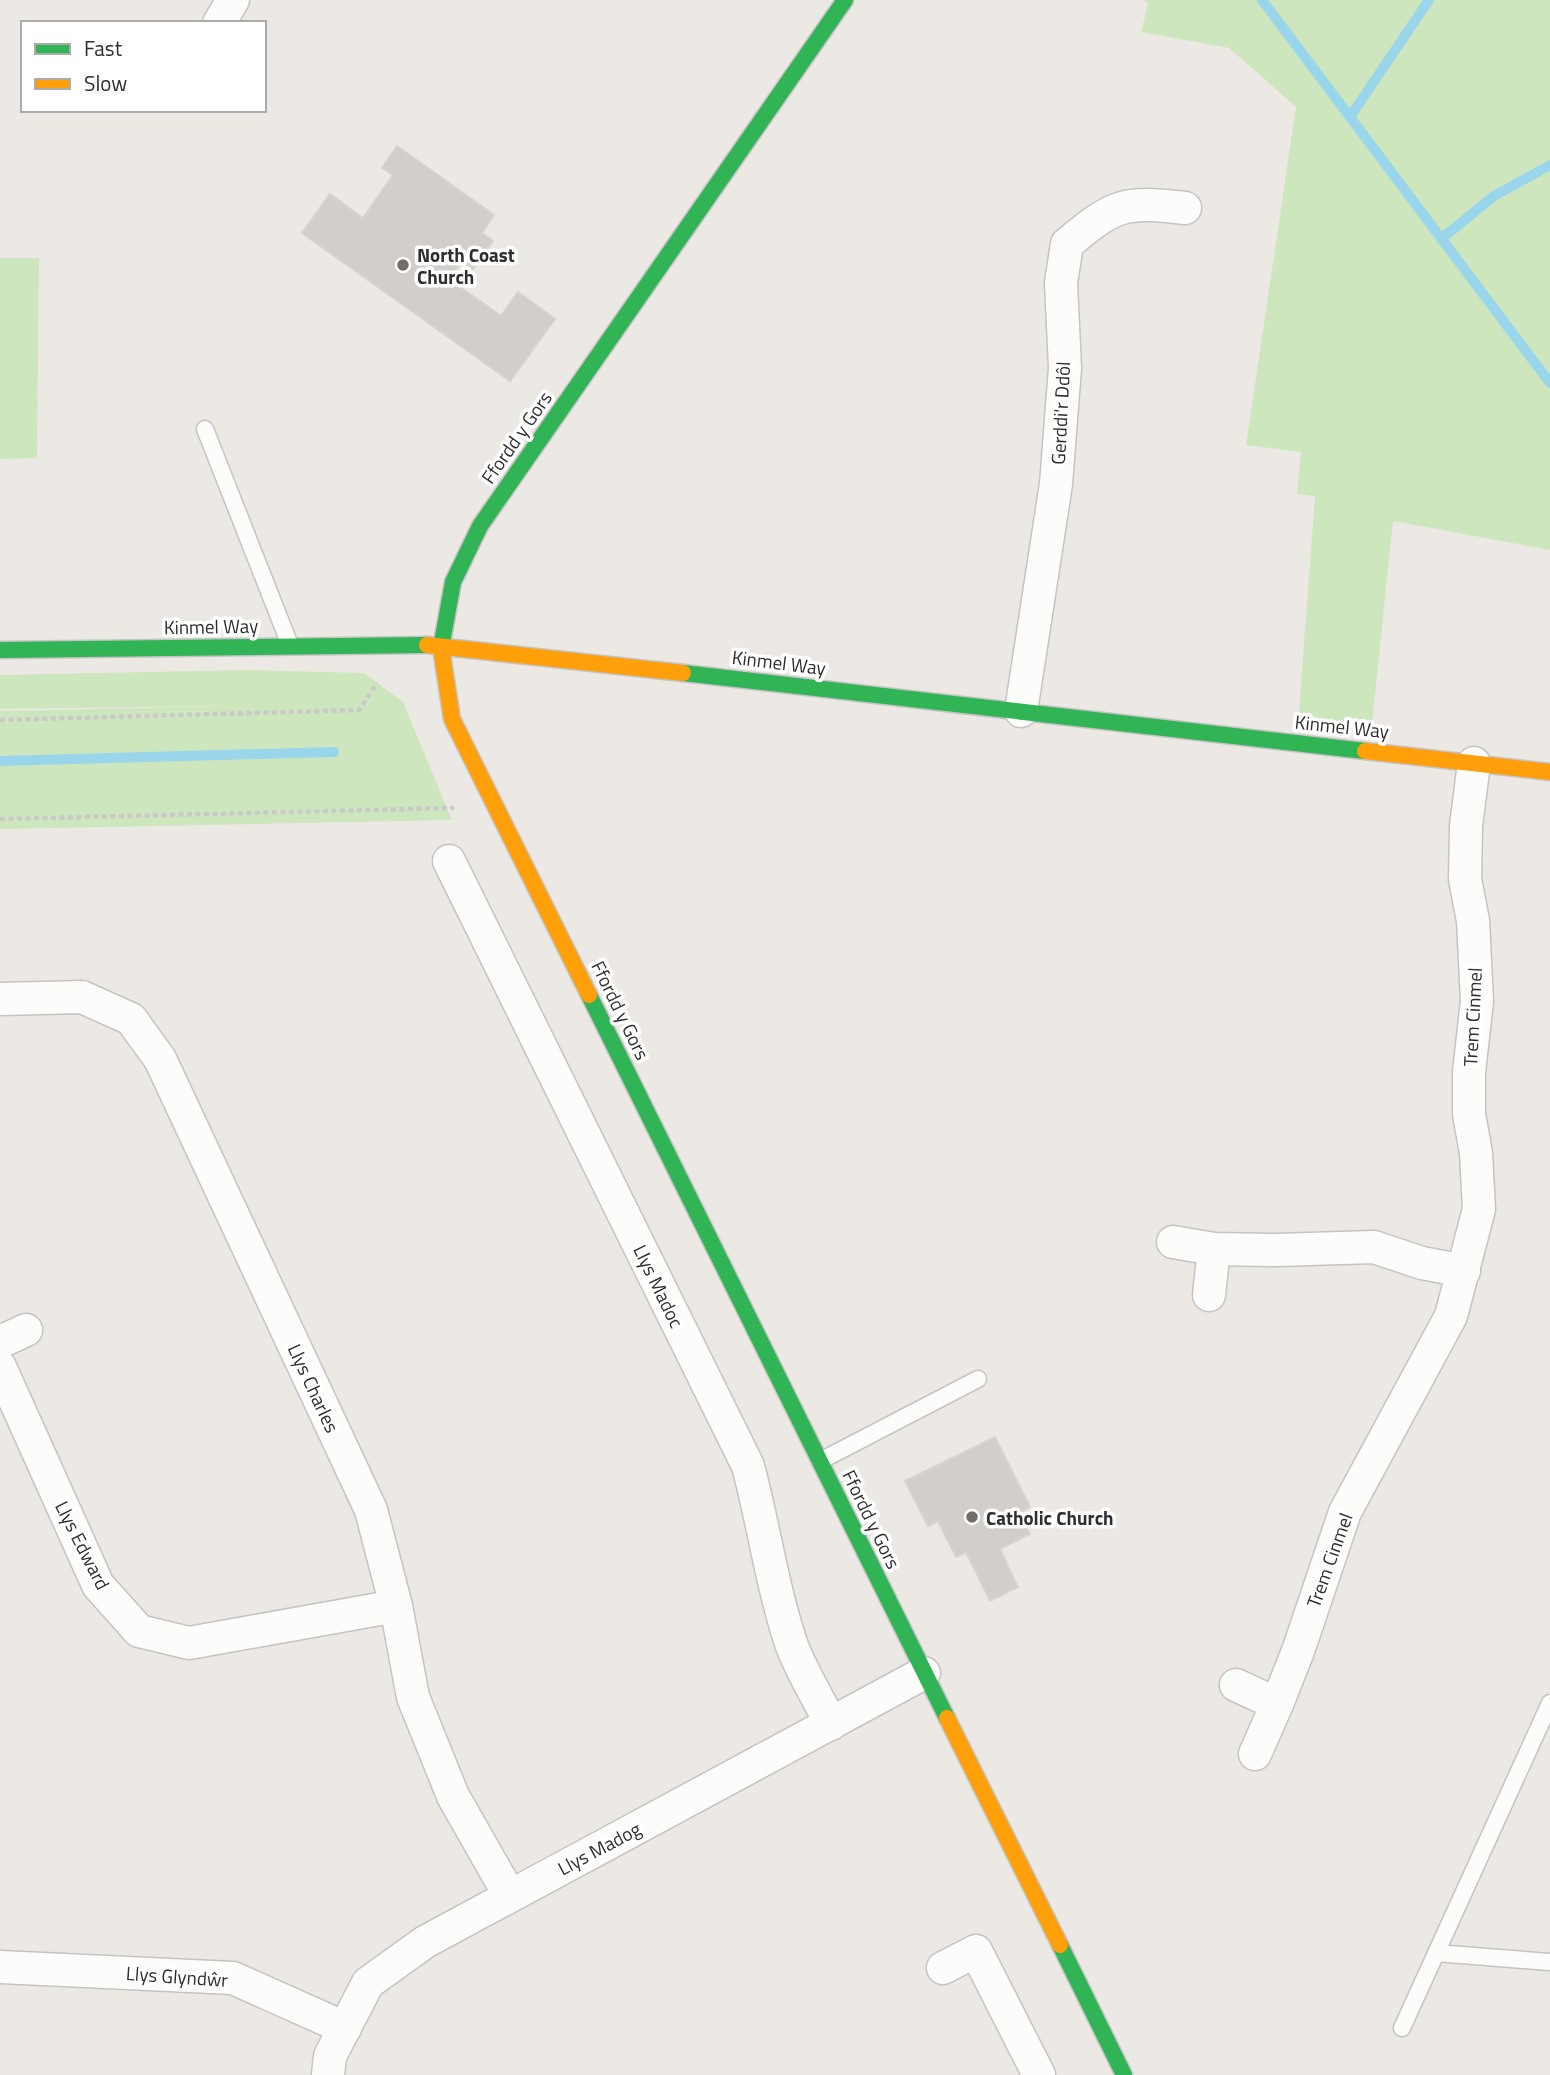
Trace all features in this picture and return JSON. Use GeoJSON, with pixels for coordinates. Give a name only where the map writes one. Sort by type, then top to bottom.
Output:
{"type":"FeatureCollection","features":[{"type":"Feature","properties":{"kind":"street"},"geometry":{"type":"LineString","coordinates":[[220,21],[233,0]]}},
{"type":"Feature","properties":{"kind":"street","name":"Ffordd y Gors"},"geometry":{"type":"LineString","coordinates":[[845,0],[480,526],[453,582],[441,645],[452,719],[1124,2075]]}},
{"type":"Feature","properties":{"kind":"street","name":"Gerddi'r Ddôl"},"geometry":{"type":"LineString","coordinates":[[1021,711],[1056,484],[1065,368],[1061,284],[1067,244],[1104,213],[1142,203],[1185,208]]}},
{"type":"Feature","properties":{"kind":"street","name":"Kinmel Way"},"geometry":{"type":"LineString","coordinates":[[0,650],[441,645],[1550,772]]}},
{"type":"Feature","properties":{"kind":"street","name":"Trem Cinmel"},"geometry":{"type":"LineString","coordinates":[[1255,1754],[1298,1651],[1345,1512],[1451,1316],[1479,1209],[1476,1153],[1469,1114],[1469,1072],[1476,988],[1473,921],[1465,878],[1466,826],[1474,762]]}},
{"type":"Feature","properties":{"kind":"street","name":"Llys Madoc"},"geometry":{"type":"LineString","coordinates":[[449,862],[748,1466],[764,1527],[774,1588],[793,1648],[831,1724]]}},
{"type":"Feature","properties":{"kind":"street","name":"Llys Charles"},"geometry":{"type":"LineString","coordinates":[[0,999],[82,997],[131,1019],[160,1059],[371,1510],[396,1606],[413,1697],[453,1796],[510,1896]]}},
{"type":"Feature","properties":{"kind":"street"},"geometry":{"type":"LineString","coordinates":[[1173,1242],[1214,1249],[1374,1247],[1464,1271]]}},
{"type":"Feature","properties":{"kind":"street"},"geometry":{"type":"LineString","coordinates":[[1209,1295],[1214,1249]]}},
{"type":"Feature","properties":{"kind":"street","name":"Llys Edward"},"geometry":{"type":"LineString","coordinates":[[0,1367],[98,1585],[139,1631],[189,1643],[396,1606]]}},
{"type":"Feature","properties":{"kind":"street","name":"Llys Madog"},"geometry":{"type":"LineString","coordinates":[[328,2075],[330,2056],[368,1983],[425,1942],[924,1673]]}},
{"type":"Feature","properties":{"kind":"street"},"geometry":{"type":"LineString","coordinates":[[1236,1685],[1277,1704]]}},
{"type":"Feature","properties":{"kind":"street"},"geometry":{"type":"LineString","coordinates":[[943,1968],[976,1951],[1039,2075]]}},
{"type":"Feature","properties":{"kind":"street","name":"Llys Glyndŵr"},"geometry":{"type":"LineString","coordinates":[[0,1967],[233,1978],[345,2028]]}},
{"type":"Feature","properties":{"kind":"lane"},"geometry":{"type":"LineString","coordinates":[[205,429],[290,645]]}},
{"type":"Feature","properties":{"kind":"lane"},"geometry":{"type":"LineString","coordinates":[[820,1461],[978,1379]]}},
{"type":"Feature","properties":{"kind":"lane"},"geometry":{"type":"LineString","coordinates":[[1402,2028],[1550,1703]]}},
{"type":"Feature","properties":{"kind":"lane"},"geometry":{"type":"LineString","coordinates":[[1436,1953],[1550,1962]]}},
{"type":"Feature","properties":{"kind":"path"},"geometry":{"type":"LineString","coordinates":[[0,720],[359,710],[380,678],[389,645]]}},
{"type":"Feature","properties":{"kind":"path"},"geometry":{"type":"LineString","coordinates":[[0,819],[496,807]]}},
{"type":"Feature","properties":{"kind":"green space"},"geometry":{"type":"Polygon","coordinates":[[[1144,0],[1260,0],[1287,35],[1262,0],[1550,0],[1550,378],[1473,281],[1550,383],[1550,550],[1393,521],[1371,733],[1298,725],[1315,496],[1297,494],[1301,452],[1246,445],[1296,107],[1229,48],[1141,32],[1148,4],[1144,0]]]}},
{"type":"Feature","properties":{"kind":"green space"},"geometry":{"type":"Polygon","coordinates":[[[0,258],[39,258],[37,458],[0,459],[0,258]]]}},
{"type":"Feature","properties":{"kind":"green space"},"geometry":{"type":"Polygon","coordinates":[[[248,670],[364,673],[403,702],[452,820],[0,829],[0,711],[231,706],[0,709],[0,675],[248,670]]]}},
{"type":"Feature","properties":{"kind":"building","name":"North Coast Church"},"geometry":{"type":"Polygon","coordinates":[[[397,146],[494,215],[482,233],[493,241],[473,269],[462,261],[449,279],[501,316],[518,292],[555,319],[510,381],[302,233],[330,194],[363,218],[393,175],[382,168],[397,146]]]}},
{"type":"Feature","properties":{"kind":"building","name":"Catholic Church"},"geometry":{"type":"Polygon","coordinates":[[[995,1437],[1030,1507],[1019,1513],[1030,1534],[1000,1549],[1018,1587],[990,1601],[966,1552],[956,1557],[938,1521],[928,1526],[905,1481],[995,1437]]]}},
{"type":"Feature","properties":{"kind":"waterway"},"geometry":{"type":"LineString","coordinates":[[1262,0],[1550,383]]}},
{"type":"Feature","properties":{"kind":"waterway"},"geometry":{"type":"LineString","coordinates":[[1350,117],[1429,0]]}},
{"type":"Feature","properties":{"kind":"waterway"},"geometry":{"type":"LineString","coordinates":[[1441,239],[1494,196],[1550,165]]}},
{"type":"Feature","properties":{"kind":"waterway"},"geometry":{"type":"LineString","coordinates":[[0,761],[334,752]]}},
{"type":"Feature","properties":{"kind":"traffic: fast"},"geometry":{"type":"LineString","coordinates":[[441,648],[453,582],[480,526],[845,0]]}},
{"type":"Feature","properties":{"kind":"traffic: fast"},"geometry":{"type":"LineString","coordinates":[[0,650],[427,645]]}},
{"type":"Feature","properties":{"kind":"traffic: fast"},"geometry":{"type":"LineString","coordinates":[[683,673],[1365,751]]}},
{"type":"Feature","properties":{"kind":"traffic: fast"},"geometry":{"type":"LineString","coordinates":[[589,995],[947,1718]]}},
{"type":"Feature","properties":{"kind":"traffic: fast"},"geometry":{"type":"LineString","coordinates":[[1060,1945],[1124,2075]]}},
{"type":"Feature","properties":{"kind":"traffic: slow"},"geometry":{"type":"LineString","coordinates":[[427,645],[683,673]]}},
{"type":"Feature","properties":{"kind":"traffic: slow"},"geometry":{"type":"LineString","coordinates":[[441,648],[452,719],[589,995]]}},
{"type":"Feature","properties":{"kind":"traffic: slow"},"geometry":{"type":"LineString","coordinates":[[1365,751],[1550,772]]}},
{"type":"Feature","properties":{"kind":"traffic: slow"},"geometry":{"type":"LineString","coordinates":[[947,1718],[1060,1945]]}},
{"type":"Feature","properties":{"kind":"place","name":"North Coast Church"},"geometry":{"type":"Point","coordinates":[403,265]}},
{"type":"Feature","properties":{"kind":"place","name":"Catholic Church"},"geometry":{"type":"Point","coordinates":[972,1517]}}]}
